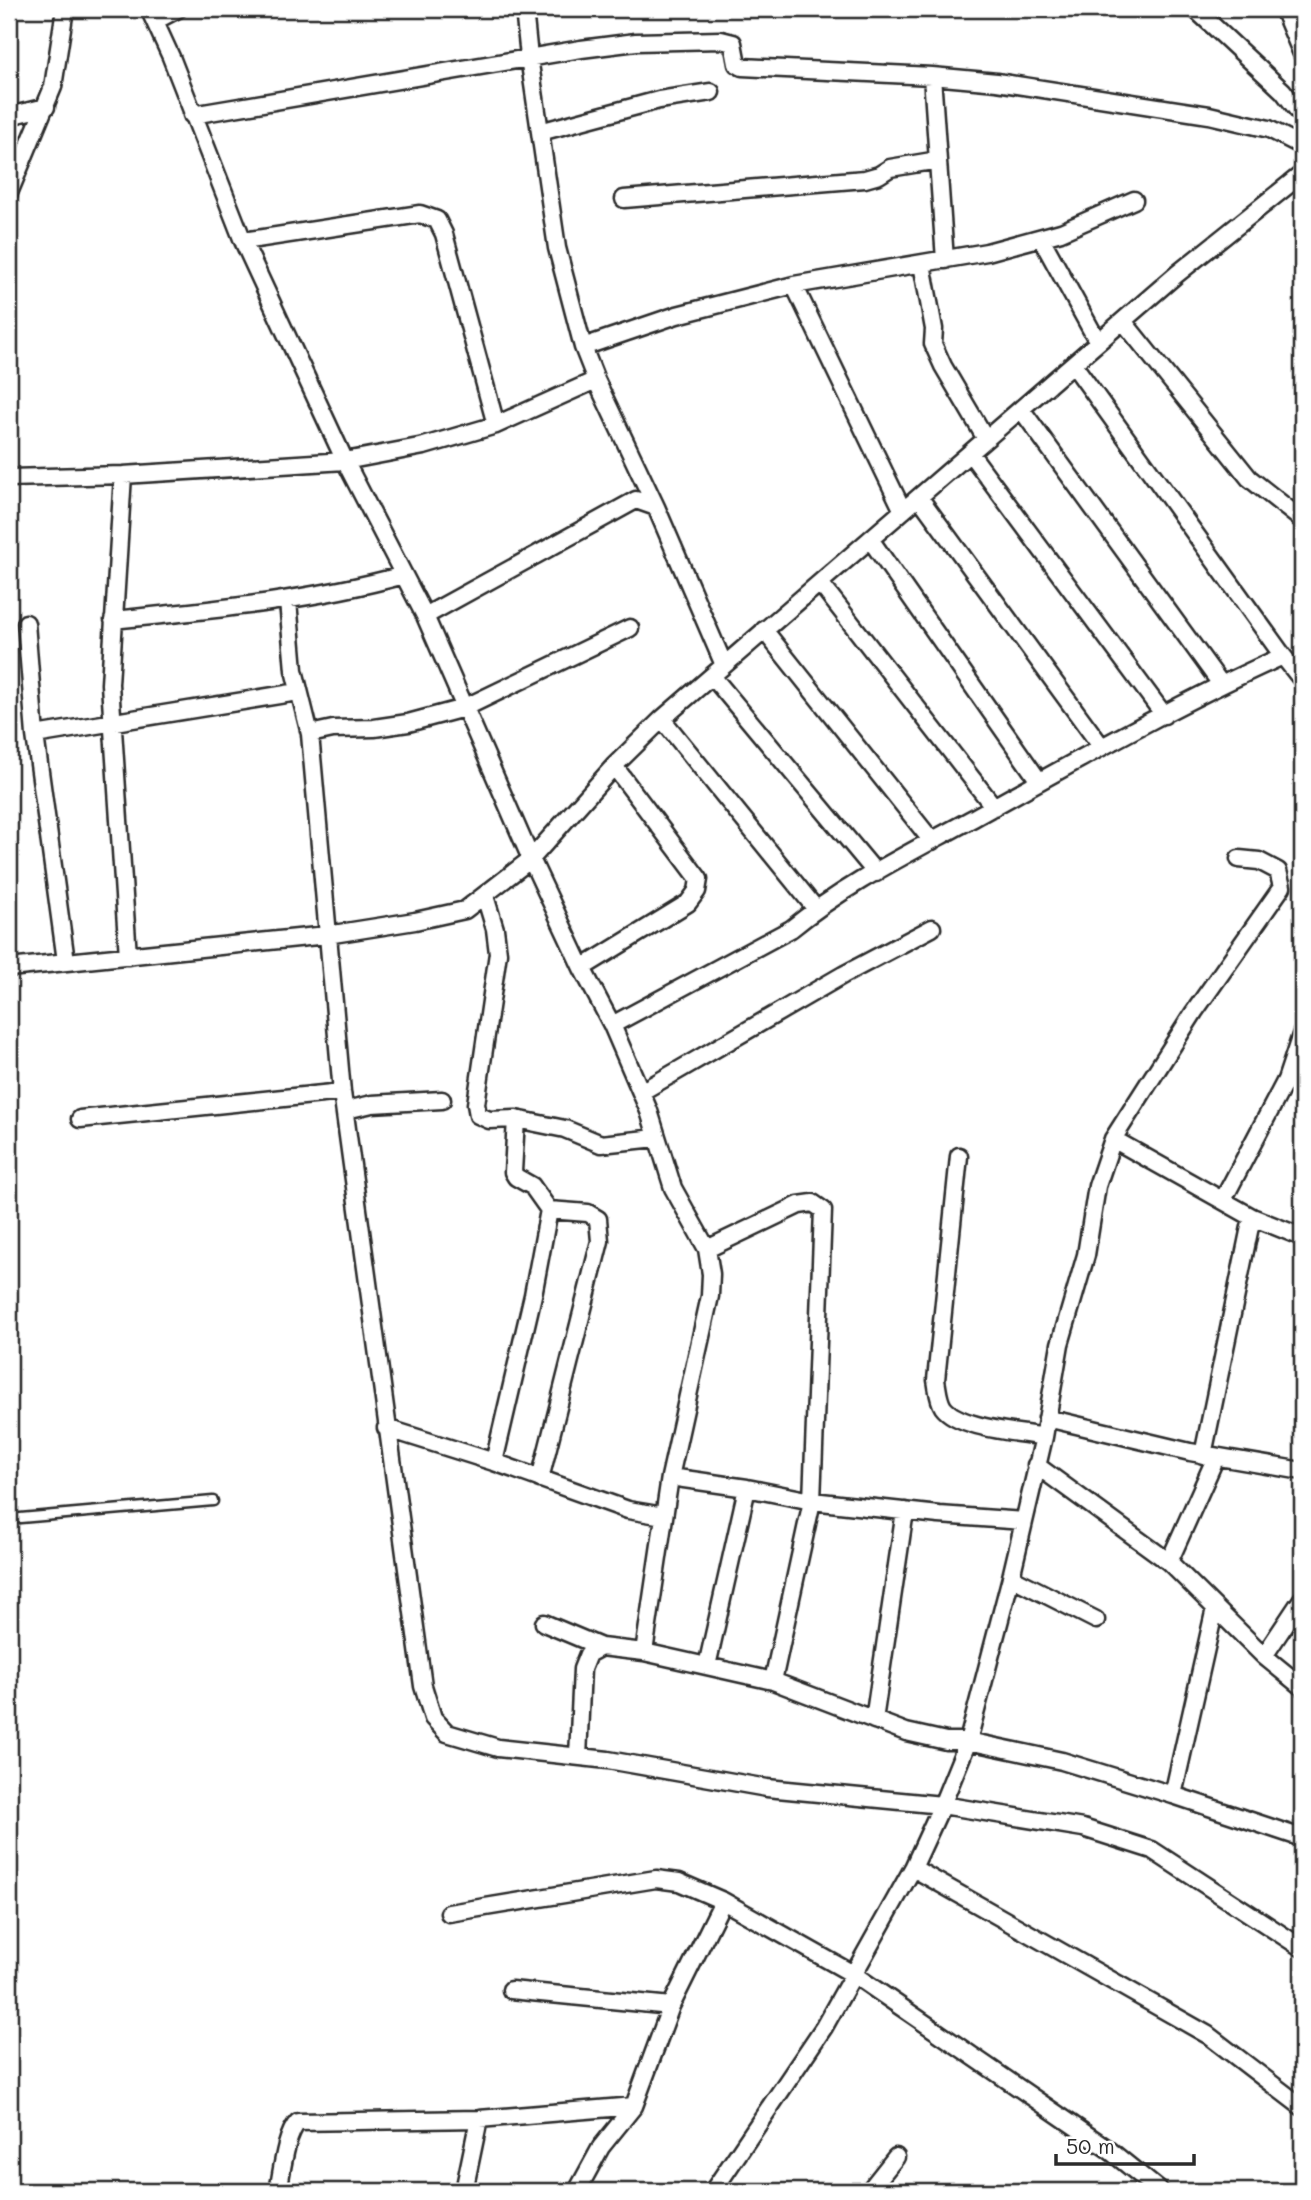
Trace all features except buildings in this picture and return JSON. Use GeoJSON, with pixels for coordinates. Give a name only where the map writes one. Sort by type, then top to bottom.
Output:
{"type":"FeatureCollection","features":[{"type":"Feature","properties":{"kind":"street"},"geometry":{"type":"LineString","coordinates":[[9,193],[53,87],[65,9]]}},
{"type":"Feature","properties":{"kind":"street"},"geometry":{"type":"LineString","coordinates":[[178,9],[152,15],[243,241],[345,461],[425,616],[531,859],[612,1025],[641,1092],[673,1188],[706,1250],[711,1274],[710,1296],[670,1477],[644,1653]]}},
{"type":"Feature","properties":{"kind":"street"},"geometry":{"type":"LineString","coordinates":[[524,9],[557,248],[583,347],[596,380],[656,507],[718,670],[876,873]]}},
{"type":"Feature","properties":{"kind":"street"},"geometry":{"type":"LineString","coordinates":[[1195,9],[1283,91],[1302,116]]}},
{"type":"Feature","properties":{"kind":"street"},"geometry":{"type":"LineString","coordinates":[[1283,9],[1302,54]]}},
{"type":"Feature","properties":{"kind":"street"},"geometry":{"type":"LineString","coordinates":[[192,115],[529,57],[636,42],[721,40],[733,43],[737,64],[742,67],[932,76],[997,82],[1209,115],[1269,129],[1302,146]]}},
{"type":"Feature","properties":{"kind":"street"},"geometry":{"type":"LineString","coordinates":[[932,76],[945,260]]}},
{"type":"Feature","properties":{"kind":"street"},"geometry":{"type":"LineString","coordinates":[[540,132],[659,100],[711,92]]}},
{"type":"Feature","properties":{"kind":"street"},"geometry":{"type":"LineString","coordinates":[[9,116],[46,107]]}},
{"type":"Feature","properties":{"kind":"street"},"geometry":{"type":"LineString","coordinates":[[624,199],[865,179],[890,168],[938,160]]}},
{"type":"Feature","properties":{"kind":"street"},"geometry":{"type":"LineString","coordinates":[[9,968],[327,935],[440,917],[465,910],[531,859],[614,766],[662,719],[1098,342],[1302,174]]}},
{"type":"Feature","properties":{"kind":"street"},"geometry":{"type":"LineString","coordinates":[[583,347],[677,315],[794,285],[945,260],[1041,238],[1081,224],[1134,200]]}},
{"type":"Feature","properties":{"kind":"street"},"geometry":{"type":"LineString","coordinates":[[243,241],[420,214],[437,220],[444,234],[496,425]]}},
{"type":"Feature","properties":{"kind":"street"},"geometry":{"type":"LineString","coordinates":[[1041,238],[1098,342]]}},
{"type":"Feature","properties":{"kind":"street"},"geometry":{"type":"LineString","coordinates":[[922,264],[934,329],[933,344],[986,439]]}},
{"type":"Feature","properties":{"kind":"street"},"geometry":{"type":"LineString","coordinates":[[794,285],[903,511]]}},
{"type":"Feature","properties":{"kind":"street"},"geometry":{"type":"LineString","coordinates":[[1123,321],[1249,478],[1302,520]]}},
{"type":"Feature","properties":{"kind":"street"},"geometry":{"type":"LineString","coordinates":[[1073,364],[1302,680]]}},
{"type":"Feature","properties":{"kind":"street"},"geometry":{"type":"LineString","coordinates":[[9,478],[123,475],[345,461],[424,446],[496,425],[596,380]]}},
{"type":"Feature","properties":{"kind":"street"},"geometry":{"type":"LineString","coordinates":[[1021,409],[1221,684]]}},
{"type":"Feature","properties":{"kind":"street"},"geometry":{"type":"LineString","coordinates":[[970,453],[1164,715]]}},
{"type":"Feature","properties":{"kind":"street"},"geometry":{"type":"LineString","coordinates":[[123,475],[110,684],[128,956]]}},
{"type":"Feature","properties":{"kind":"street"},"geometry":{"type":"LineString","coordinates":[[919,497],[1101,746]]}},
{"type":"Feature","properties":{"kind":"street"},"geometry":{"type":"LineString","coordinates":[[425,616],[636,499],[656,507]]}},
{"type":"Feature","properties":{"kind":"street"},"geometry":{"type":"LineString","coordinates":[[870,539],[1039,781]]}},
{"type":"Feature","properties":{"kind":"street"},"geometry":{"type":"LineString","coordinates":[[113,620],[288,601],[404,575]]}},
{"type":"Feature","properties":{"kind":"street"},"geometry":{"type":"LineString","coordinates":[[820,583],[994,807]]}},
{"type":"Feature","properties":{"kind":"street"},"geometry":{"type":"LineString","coordinates":[[288,601],[298,692],[310,734],[342,1092],[422,1686],[433,1718],[447,1733],[498,1748],[578,1757],[767,1788],[942,1805],[1083,1828],[1152,1850],[1302,1948]]}},
{"type":"Feature","properties":{"kind":"street"},"geometry":{"type":"LineString","coordinates":[[26,623],[35,735],[66,961]]}},
{"type":"Feature","properties":{"kind":"street"},"geometry":{"type":"LineString","coordinates":[[310,734],[333,729],[374,728],[408,723],[464,708],[630,628]]}},
{"type":"Feature","properties":{"kind":"street"},"geometry":{"type":"LineString","coordinates":[[764,631],[932,841]]}},
{"type":"Feature","properties":{"kind":"street"},"geometry":{"type":"LineString","coordinates":[[612,1025],[792,929],[816,909],[876,873],[1101,746],[1221,684],[1283,656]]}},
{"type":"Feature","properties":{"kind":"street"},"geometry":{"type":"LineString","coordinates":[[35,735],[298,692]]}},
{"type":"Feature","properties":{"kind":"street"},"geometry":{"type":"LineString","coordinates":[[662,719],[816,909]]}},
{"type":"Feature","properties":{"kind":"street"},"geometry":{"type":"LineString","coordinates":[[582,968],[672,915],[688,903],[697,891],[699,878],[614,766]]}},
{"type":"Feature","properties":{"kind":"street"},"geometry":{"type":"LineString","coordinates":[[713,2191],[824,2027],[913,1868],[968,1741],[1044,1437],[1060,1345],[1086,1255],[1097,1186],[1113,1139],[1194,1012],[1282,887],[1278,871],[1259,861],[1239,859]]}},
{"type":"Feature","properties":{"kind":"street"},"geometry":{"type":"LineString","coordinates":[[485,896],[495,929],[498,953],[476,1104],[478,1115],[489,1120],[516,1119],[565,1129],[601,1144],[656,1138]]}},
{"type":"Feature","properties":{"kind":"street"},"geometry":{"type":"LineString","coordinates":[[641,1092],[843,975],[932,928]]}},
{"type":"Feature","properties":{"kind":"street"},"geometry":{"type":"LineString","coordinates":[[1223,1200],[1286,1080],[1302,1032]]}},
{"type":"Feature","properties":{"kind":"street"},"geometry":{"type":"LineString","coordinates":[[80,1119],[342,1092]]}},
{"type":"Feature","properties":{"kind":"street"},"geometry":{"type":"LineString","coordinates":[[346,1110],[372,1104],[442,1100]]}},
{"type":"Feature","properties":{"kind":"street"},"geometry":{"type":"LineString","coordinates":[[494,1462],[533,1295],[549,1210],[532,1186],[516,1177],[513,1172],[516,1119]]}},
{"type":"Feature","properties":{"kind":"street"},"geometry":{"type":"LineString","coordinates":[[1113,1139],[1252,1217],[1302,1237]]}},
{"type":"Feature","properties":{"kind":"street"},"geometry":{"type":"LineString","coordinates":[[959,1156],[936,1380],[939,1400],[946,1410],[961,1421],[1044,1437]]}},
{"type":"Feature","properties":{"kind":"street"},"geometry":{"type":"LineString","coordinates":[[706,1250],[799,1205],[814,1203],[823,1210],[812,1501],[773,1681]]}},
{"type":"Feature","properties":{"kind":"street"},"geometry":{"type":"LineString","coordinates":[[540,1479],[600,1241],[598,1219],[588,1213],[549,1210]]}},
{"type":"Feature","properties":{"kind":"street"},"geometry":{"type":"LineString","coordinates":[[1169,1562],[1210,1456],[1252,1217]]}},
{"type":"Feature","properties":{"kind":"street"},"geometry":{"type":"LineString","coordinates":[[1047,1418],[1210,1456],[1302,1471]]}},
{"type":"Feature","properties":{"kind":"street"},"geometry":{"type":"LineString","coordinates":[[386,1428],[494,1462],[628,1510],[664,1516]]}},
{"type":"Feature","properties":{"kind":"street"},"geometry":{"type":"LineString","coordinates":[[1036,1465],[1169,1562],[1264,1656],[1302,1687]]}},
{"type":"Feature","properties":{"kind":"street"},"geometry":{"type":"LineString","coordinates":[[670,1477],[812,1501],[1024,1521]]}},
{"type":"Feature","properties":{"kind":"street"},"geometry":{"type":"LineString","coordinates":[[707,1666],[747,1488]]}},
{"type":"Feature","properties":{"kind":"street"},"geometry":{"type":"LineString","coordinates":[[874,1720],[905,1511]]}},
{"type":"Feature","properties":{"kind":"street"},"geometry":{"type":"LineString","coordinates":[[1011,1577],[1096,1620]]}},
{"type":"Feature","properties":{"kind":"street"},"geometry":{"type":"LineString","coordinates":[[1264,1656],[1302,1599]]}},
{"type":"Feature","properties":{"kind":"street"},"geometry":{"type":"LineString","coordinates":[[1173,1795],[1214,1608]]}},
{"type":"Feature","properties":{"kind":"street"},"geometry":{"type":"LineString","coordinates":[[544,1623],[601,1647],[644,1653],[773,1681],[906,1732],[946,1741],[968,1741],[1062,1761],[1302,1838]]}},
{"type":"Feature","properties":{"kind":"street"},"geometry":{"type":"LineString","coordinates":[[578,1757],[582,1669],[588,1654],[601,1647]]}},
{"type":"Feature","properties":{"kind":"street"},"geometry":{"type":"LineString","coordinates":[[913,1868],[1208,2035],[1302,2106]]}},
{"type":"Feature","properties":{"kind":"street"},"geometry":{"type":"LineString","coordinates":[[449,1913],[656,1879],[679,1882],[723,1901],[853,1974],[1108,2149],[1160,2191]]}},
{"type":"Feature","properties":{"kind":"street"},"geometry":{"type":"LineString","coordinates":[[577,2191],[601,2147],[634,2106],[671,2006],[723,1901]]}},
{"type":"Feature","properties":{"kind":"street"},"geometry":{"type":"LineString","coordinates":[[511,1990],[671,2006]]}},
{"type":"Feature","properties":{"kind":"street"},"geometry":{"type":"LineString","coordinates":[[278,2191],[289,2141],[298,2122],[479,2119],[634,2106]]}},
{"type":"Feature","properties":{"kind":"street"},"geometry":{"type":"LineString","coordinates":[[464,2191],[479,2119]]}},
{"type":"Feature","properties":{"kind":"street"},"geometry":{"type":"LineString","coordinates":[[869,2191],[896,2157]]}},
{"type":"Feature","properties":{"kind":"lane"},"geometry":{"type":"LineString","coordinates":[[9,1519],[212,1501]]}}]}
